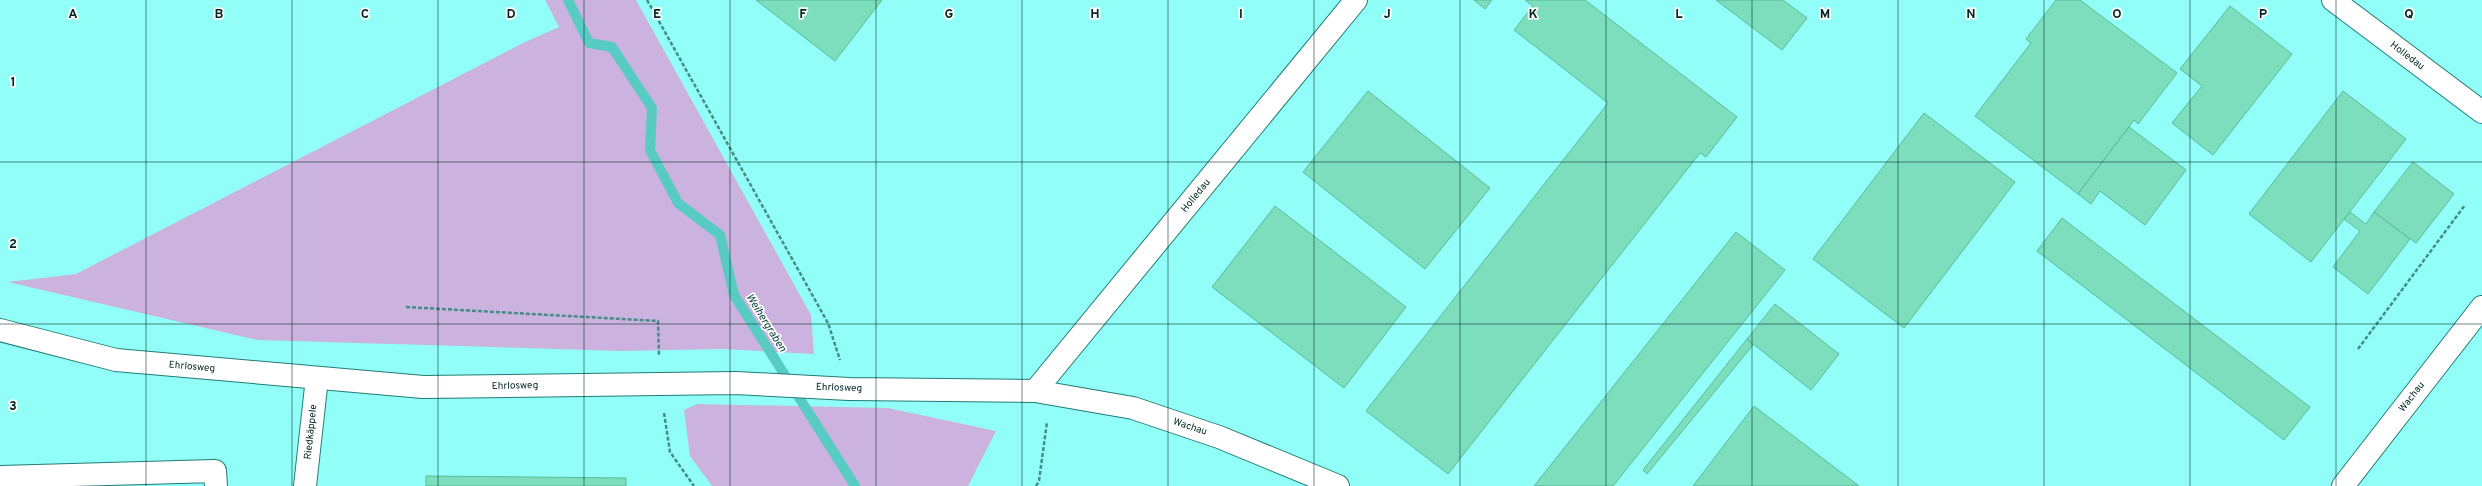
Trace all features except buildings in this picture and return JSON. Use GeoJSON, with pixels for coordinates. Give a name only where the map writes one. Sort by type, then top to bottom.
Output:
{"type":"FeatureCollection","features":[{"type":"Feature","properties":{"kind":"street","name":"Holledau"},"geometry":{"type":"LineString","coordinates":[[1044,393],[1356,0]]}},
{"type":"Feature","properties":{"kind":"street","name":"Holledau"},"geometry":{"type":"LineString","coordinates":[[2333,0],[2482,112]]}},
{"type":"Feature","properties":{"kind":"street","name":"Wachau"},"geometry":{"type":"LineString","coordinates":[[2343,486],[2482,307]]}},
{"type":"Feature","properties":{"kind":"street","name":"Ehrlosweg"},"geometry":{"type":"LineString","coordinates":[[0,330],[116,360],[423,387],[736,383],[846,389],[1044,393]]}},
{"type":"Feature","properties":{"kind":"street","name":"Riedkäppele"},"geometry":{"type":"LineString","coordinates":[[305,486],[317,378]]}},
{"type":"Feature","properties":{"kind":"street","name":"Wachau"},"geometry":{"type":"LineString","coordinates":[[1044,393],[1133,408],[1219,437],[1338,486]]}},
{"type":"Feature","properties":{"kind":"street"},"geometry":{"type":"LineString","coordinates":[[0,477],[215,471],[216,486]]}},
{"type":"Feature","properties":{"kind":"path"},"geometry":{"type":"LineString","coordinates":[[647,0],[828,323],[846,389]]}},
{"type":"Feature","properties":{"kind":"path"},"geometry":{"type":"LineString","coordinates":[[2358,349],[2465,205]]}},
{"type":"Feature","properties":{"kind":"path"},"geometry":{"type":"LineString","coordinates":[[406,308],[658,321],[660,384],[670,452],[694,486]]}},
{"type":"Feature","properties":{"kind":"path"},"geometry":{"type":"LineString","coordinates":[[1036,486],[1039,482],[1044,437],[1044,393]]}},
{"type":"Feature","properties":{"kind":"shaded area"},"geometry":{"type":"Polygon","coordinates":[[[545,0],[636,0],[811,315],[814,354],[722,349],[622,351],[257,340],[8,282],[76,274],[525,42],[559,27],[545,0]]]}},
{"type":"Feature","properties":{"kind":"shaded area"},"geometry":{"type":"Polygon","coordinates":[[[697,404],[888,408],[996,431],[968,486],[712,486],[690,456],[684,410],[697,404]]]}},
{"type":"Feature","properties":{"kind":"waterway","name":"Weihergraben"},"geometry":{"type":"LineString","coordinates":[[568,0],[589,43],[612,47],[652,108],[650,150],[678,203],[720,235],[734,295],[855,486]]}}]}
